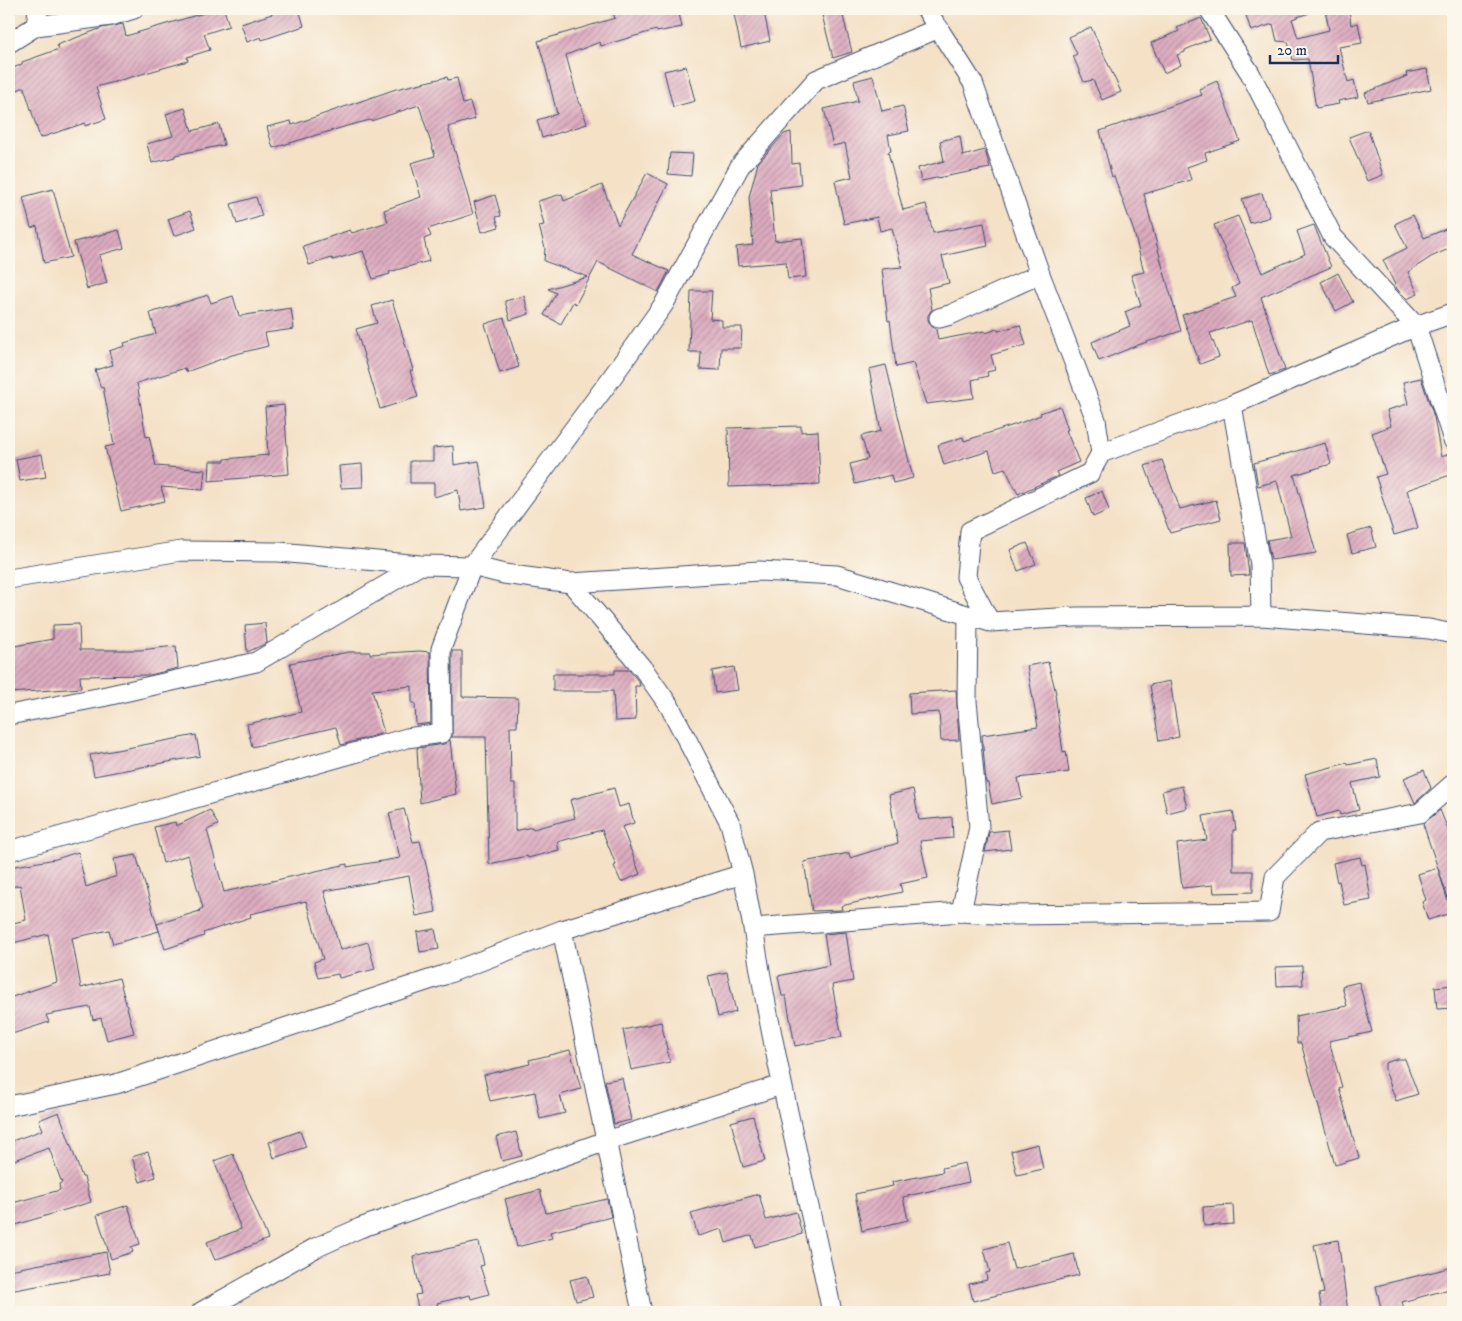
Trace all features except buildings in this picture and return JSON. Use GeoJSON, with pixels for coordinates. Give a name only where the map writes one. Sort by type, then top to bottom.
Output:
{"type":"FeatureCollection","features":[{"type":"Feature","properties":{"kind":"street"},"geometry":{"type":"LineString","coordinates":[[9,42],[37,17],[111,16],[134,9]]}},
{"type":"Feature","properties":{"kind":"street"},"geometry":{"type":"LineString","coordinates":[[926,9],[973,83],[1040,274],[1096,420],[1101,453],[1090,473],[970,531],[966,577],[990,622]]}},
{"type":"Feature","properties":{"kind":"street"},"geometry":{"type":"LineString","coordinates":[[1209,9],[1250,73],[1333,237],[1416,326],[1453,440]]}},
{"type":"Feature","properties":{"kind":"street"},"geometry":{"type":"LineString","coordinates":[[9,850],[407,738],[442,733],[441,649],[472,566],[664,304],[740,166],[816,80],[939,28]]}},
{"type":"Feature","properties":{"kind":"street"},"geometry":{"type":"LineString","coordinates":[[939,318],[950,315],[1040,274]]}},
{"type":"Feature","properties":{"kind":"street"},"geometry":{"type":"LineString","coordinates":[[1101,453],[1232,405],[1416,326],[1453,313]]}},
{"type":"Feature","properties":{"kind":"street"},"geometry":{"type":"LineString","coordinates":[[1232,405],[1260,564],[1261,616]]}},
{"type":"Feature","properties":{"kind":"street"},"geometry":{"type":"LineString","coordinates":[[9,579],[181,551],[279,552],[420,565],[472,566],[504,574],[571,583],[759,571],[837,575],[990,622],[1076,617],[1261,616],[1429,629],[1453,634]]}},
{"type":"Feature","properties":{"kind":"street"},"geometry":{"type":"LineString","coordinates":[[9,715],[102,697],[256,662],[420,565]]}},
{"type":"Feature","properties":{"kind":"street"},"geometry":{"type":"LineString","coordinates":[[571,583],[644,670],[670,707],[730,823],[743,874],[781,1085],[832,1312]]}},
{"type":"Feature","properties":{"kind":"street"},"geometry":{"type":"LineString","coordinates":[[961,912],[980,827],[967,701],[968,616]]}},
{"type":"Feature","properties":{"kind":"street"},"geometry":{"type":"LineString","coordinates":[[753,928],[961,912],[1010,915],[1269,912],[1275,877],[1319,832],[1420,813],[1453,784]]}},
{"type":"Feature","properties":{"kind":"street"},"geometry":{"type":"LineString","coordinates":[[10,1109],[116,1084],[444,975],[562,930],[743,874]]}},
{"type":"Feature","properties":{"kind":"street"},"geometry":{"type":"LineString","coordinates":[[562,930],[642,1312]]}},
{"type":"Feature","properties":{"kind":"street"},"geometry":{"type":"LineString","coordinates":[[201,1312],[315,1248],[360,1228],[606,1142],[781,1085]]}}]}
